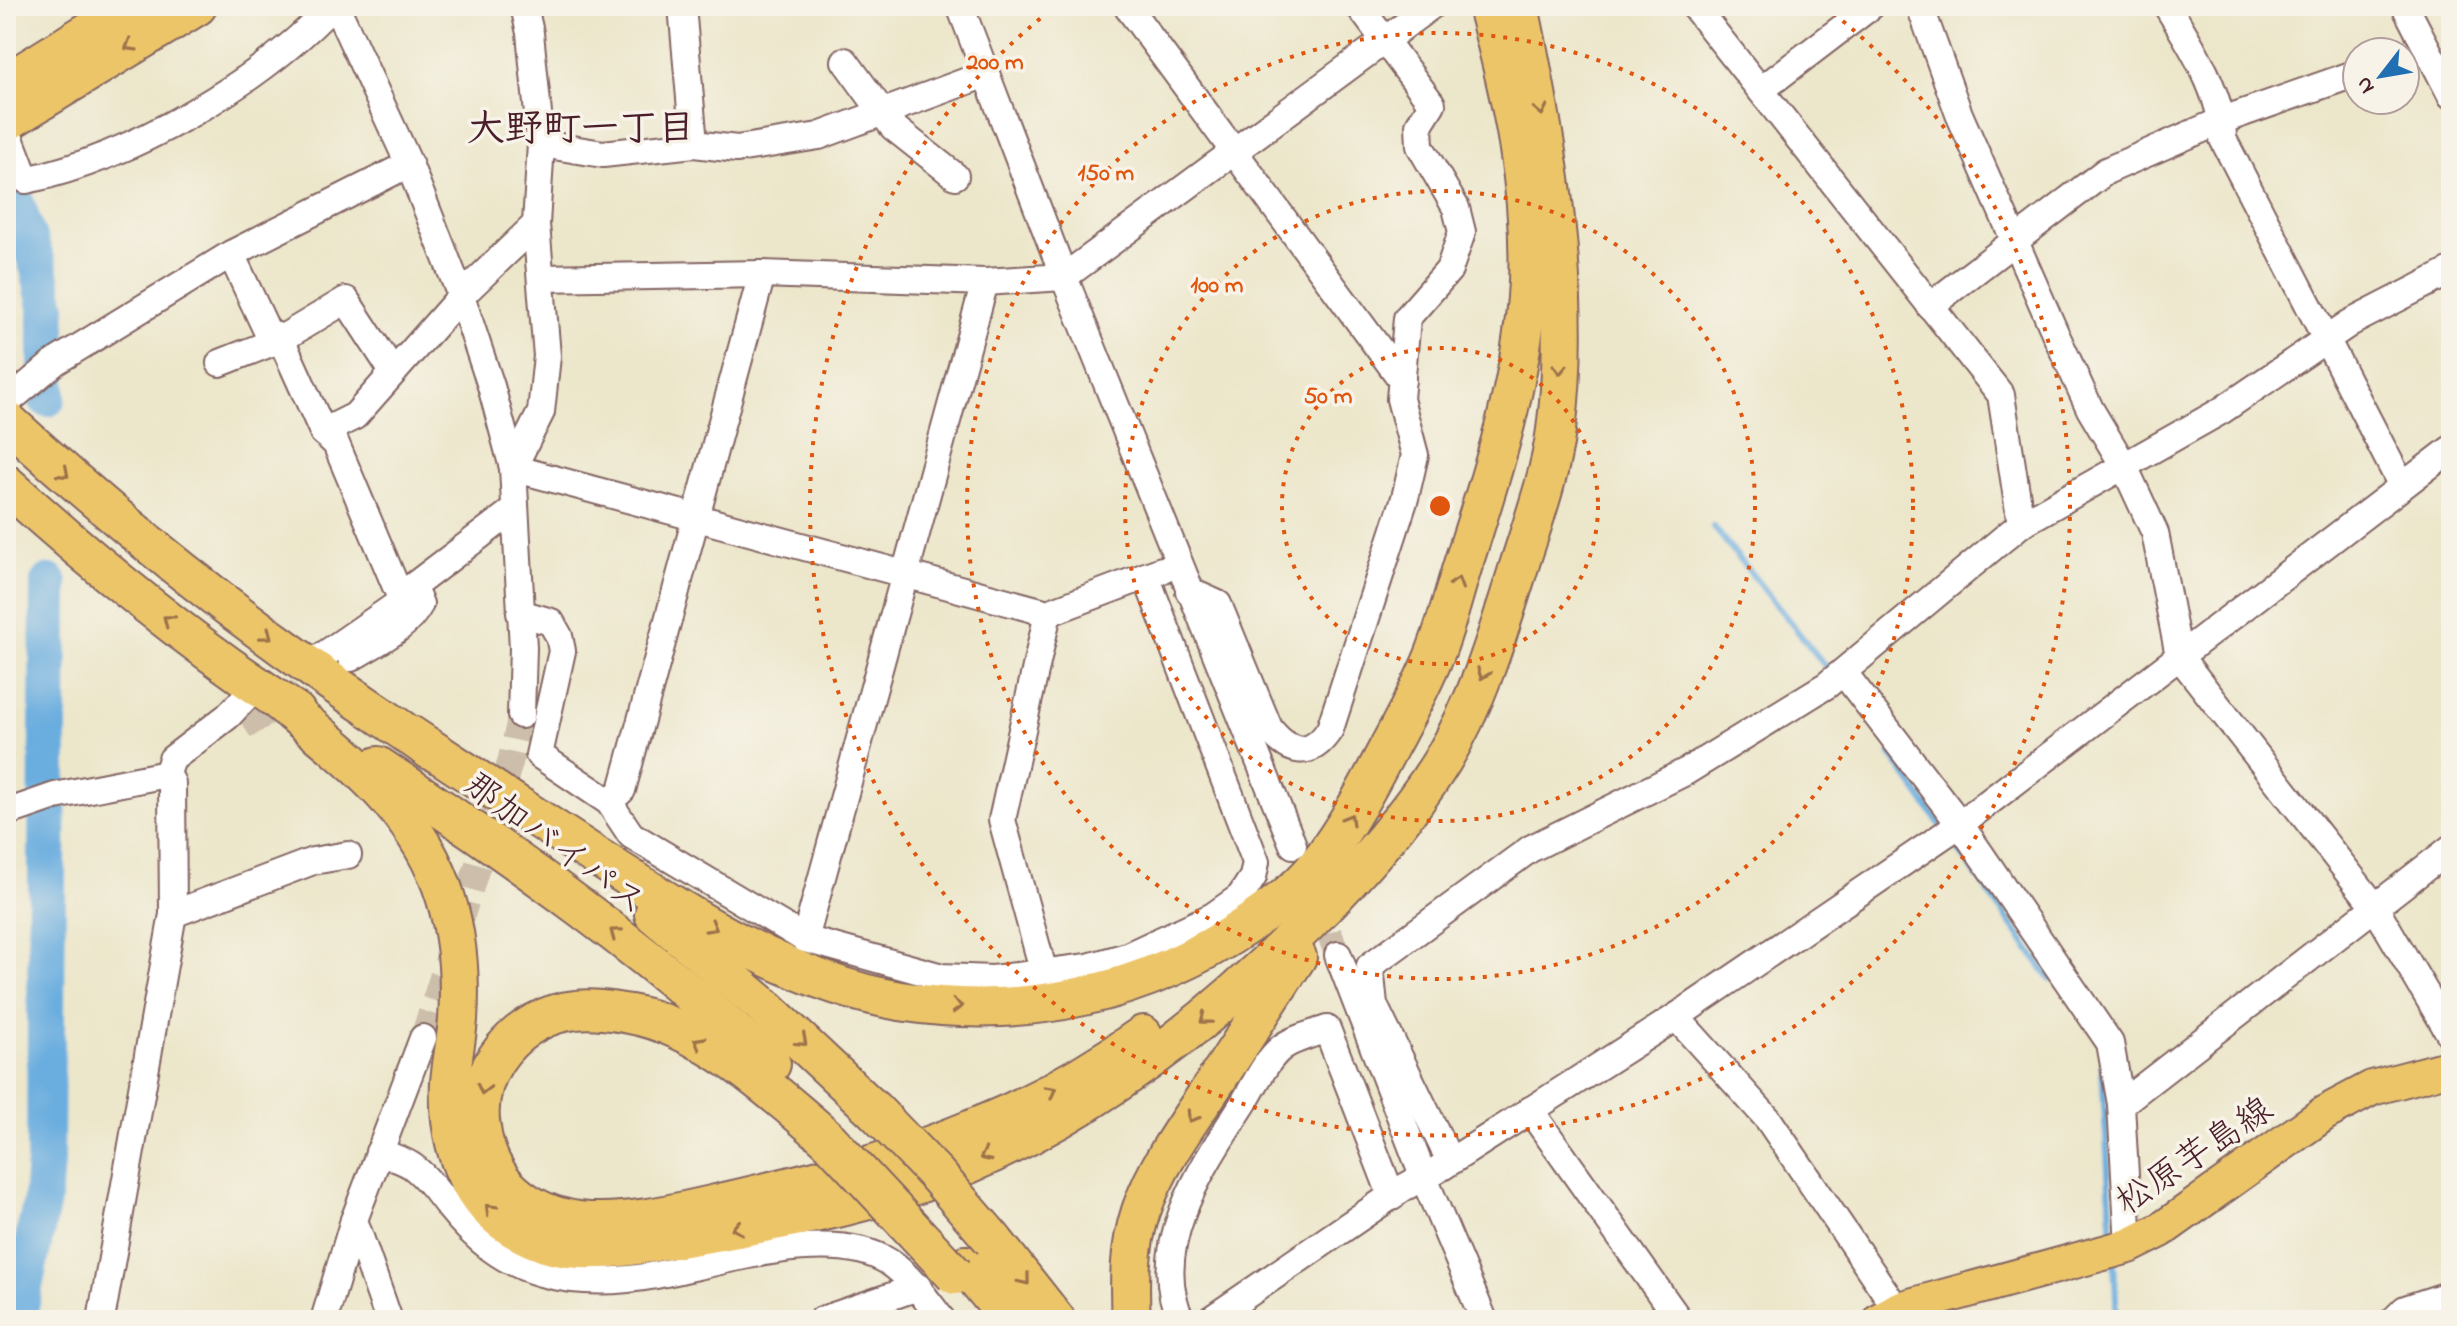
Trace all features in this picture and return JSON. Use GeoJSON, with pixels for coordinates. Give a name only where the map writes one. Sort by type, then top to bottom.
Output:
{"type":"FeatureCollection","features":[{"type":"Feature","properties":{"kind":"highway"},"geometry":{"type":"LineString","coordinates":[[8,112],[130,6]]}},
{"type":"Feature","properties":{"kind":"highway"},"geometry":{"type":"LineString","coordinates":[[8,112],[197,6]]}},
{"type":"Feature","properties":{"kind":"highway"},"geometry":{"type":"LineString","coordinates":[[410,735],[646,888],[725,934],[785,964],[843,986],[898,1000],[954,1006],[1007,1006],[1063,1002],[1108,991],[1156,974],[1213,946],[1274,907],[1316,868],[1418,796],[1443,759],[1485,671],[1546,480],[1557,416],[1559,297],[1551,179],[1542,115],[1515,56],[1486,6]]}},
{"type":"Feature","properties":{"kind":"highway"},"geometry":{"type":"LineString","coordinates":[[835,1135],[721,1054],[673,1027],[634,1014],[603,1010],[574,1010],[548,1017],[525,1029],[505,1046],[490,1067],[481,1092],[479,1119],[483,1145],[494,1168],[510,1189],[530,1205],[564,1218],[606,1222],[693,1209],[835,1176],[941,1142],[1030,1103],[1124,1048],[1209,984],[1281,911],[1340,834],[1434,656],[1498,459],[1515,388],[1528,279],[1528,227],[1515,56],[1517,6]]}},
{"type":"Feature","properties":{"kind":"highway","name":"那加バイパス"},"geometry":{"type":"LineString","coordinates":[[6,420],[125,524],[308,666],[410,735],[634,898],[760,1003],[875,1111],[936,1174],[971,1260],[1010,1320]]}},
{"type":"Feature","properties":{"kind":"highway","name":"那加バイパス"},"geometry":{"type":"LineString","coordinates":[[6,484],[111,575],[266,692],[448,812],[618,935],[725,1024],[835,1135],[971,1260],[1056,1320]]}},
{"type":"Feature","properties":{"kind":"highway"},"geometry":{"type":"LineString","coordinates":[[266,692],[359,767],[389,797],[427,853],[441,884],[457,951],[458,1020],[450,1086],[455,1148],[465,1174],[494,1216],[540,1242],[568,1248],[602,1249],[665,1240],[857,1204],[911,1188],[972,1163],[1071,1113],[1171,1046],[1257,975],[1316,868]]}},
{"type":"Feature","properties":{"kind":"highway"},"geometry":{"type":"LineString","coordinates":[[1131,1320],[1129,1279],[1132,1245],[1141,1212],[1156,1177],[1316,868]]}},
{"type":"Feature","properties":{"kind":"highway"},"geometry":{"type":"LineString","coordinates":[[971,1260],[993,1320]]}},
{"type":"Feature","properties":{"kind":"main road","name":"松原芋島線"},"geometry":{"type":"LineString","coordinates":[[1894,1316],[2118,1250],[2161,1230],[2325,1113],[2372,1088],[2451,1067]]}},
{"type":"Feature","properties":{"kind":"street"},"geometry":{"type":"LineString","coordinates":[[8,112],[26,180],[61,173],[128,146],[172,123],[265,66],[334,6],[409,164],[461,296],[491,386],[513,468],[523,648],[521,715]]}},
{"type":"Feature","properties":{"kind":"street"},"geometry":{"type":"LineString","coordinates":[[513,468],[541,412],[547,356],[536,224],[541,144],[530,33],[524,6]]}},
{"type":"Feature","properties":{"kind":"street"},"geometry":{"type":"LineString","coordinates":[[682,6],[694,144]]}},
{"type":"Feature","properties":{"kind":"street"},"geometry":{"type":"LineString","coordinates":[[960,6],[1189,591],[1316,868]]}},
{"type":"Feature","properties":{"kind":"street"},"geometry":{"type":"LineString","coordinates":[[1127,6],[1402,380]]}},
{"type":"Feature","properties":{"kind":"street"},"geometry":{"type":"LineString","coordinates":[[1189,591],[1218,604],[1269,728],[1279,741],[1294,750],[1308,749],[1322,742],[1330,729],[1405,498],[1415,455],[1400,399],[1407,318],[1449,270],[1462,232],[1456,208],[1420,146],[1419,125],[1432,104],[1359,6]]}},
{"type":"Feature","properties":{"kind":"street"},"geometry":{"type":"LineString","coordinates":[[541,278],[762,274],[985,282],[1064,277],[1431,6]]}},
{"type":"Feature","properties":{"kind":"street"},"geometry":{"type":"LineString","coordinates":[[1694,6],[2001,395],[2021,524]]}},
{"type":"Feature","properties":{"kind":"street"},"geometry":{"type":"LineString","coordinates":[[1761,90],[1871,6]]}},
{"type":"Feature","properties":{"kind":"street"},"geometry":{"type":"LineString","coordinates":[[1920,6],[1959,114],[2014,240],[2090,409],[2124,466],[2155,533],[2179,656],[2375,907],[2451,1036]]}},
{"type":"Feature","properties":{"kind":"street"},"geometry":{"type":"LineString","coordinates":[[2167,6],[2193,46],[2223,120],[2223,139],[2402,486]]}},
{"type":"Feature","properties":{"kind":"street"},"geometry":{"type":"LineString","coordinates":[[2405,6],[2413,36]]}},
{"type":"Feature","properties":{"kind":"street"},"geometry":{"type":"LineString","coordinates":[[2421,57],[2451,95]]}},
{"type":"Feature","properties":{"kind":"street"},"geometry":{"type":"LineString","coordinates":[[845,61],[893,127],[955,176]]}},
{"type":"Feature","properties":{"kind":"street"},"geometry":{"type":"LineString","coordinates":[[541,144],[603,154],[694,144],[737,149],[819,136],[986,74]]}},
{"type":"Feature","properties":{"kind":"street"},"geometry":{"type":"LineString","coordinates":[[1930,306],[2106,171],[2223,120],[2341,79]]}},
{"type":"Feature","properties":{"kind":"street"},"geometry":{"type":"LineString","coordinates":[[6,403],[55,362],[231,254],[409,164]]}},
{"type":"Feature","properties":{"kind":"street"},"geometry":{"type":"LineString","coordinates":[[323,432],[355,416],[461,296],[536,224]]}},
{"type":"Feature","properties":{"kind":"street"},"geometry":{"type":"LineString","coordinates":[[231,254],[267,331],[281,339],[323,432],[336,444],[407,594],[420,604],[415,614],[402,626],[351,658]]}},
{"type":"Feature","properties":{"kind":"street"},"geometry":{"type":"LineString","coordinates":[[1450,1161],[1374,1005],[1370,966],[1530,849],[1687,771],[1836,679],[2021,524],[2221,411],[2350,323],[2451,271]]}},
{"type":"Feature","properties":{"kind":"street"},"geometry":{"type":"LineString","coordinates":[[609,802],[622,790],[762,274]]}},
{"type":"Feature","properties":{"kind":"street"},"geometry":{"type":"LineString","coordinates":[[805,939],[985,282]]}},
{"type":"Feature","properties":{"kind":"street"},"geometry":{"type":"LineString","coordinates":[[220,363],[281,339],[346,300],[393,372]]}},
{"type":"Feature","properties":{"kind":"street"},"geometry":{"type":"LineString","coordinates":[[1210,1320],[1392,1197],[1676,1017],[1952,830],[2451,449]]}},
{"type":"Feature","properties":{"kind":"street"},"geometry":{"type":"LineString","coordinates":[[513,468],[1048,613],[1178,564]]}},
{"type":"Feature","properties":{"kind":"street"},"geometry":{"type":"LineString","coordinates":[[308,666],[407,594],[515,509]]}},
{"type":"Feature","properties":{"kind":"street"},"geometry":{"type":"LineString","coordinates":[[520,613],[551,622],[559,636],[562,651],[539,755],[609,802],[631,835],[805,939],[942,977],[993,979],[1088,967],[1127,956],[1213,916],[1240,897],[1253,877],[1256,862],[1146,576]]}},
{"type":"Feature","properties":{"kind":"street"},"geometry":{"type":"LineString","coordinates":[[1044,973],[1002,820],[1048,613]]}},
{"type":"Feature","properties":{"kind":"street"},"geometry":{"type":"LineString","coordinates":[[1836,679],[2110,1043],[2121,1104],[2118,1250]]}},
{"type":"Feature","properties":{"kind":"street"},"geometry":{"type":"LineString","coordinates":[[101,1320],[173,914],[172,783],[168,776],[172,759],[228,716],[266,692]]}},
{"type":"Feature","properties":{"kind":"street"},"geometry":{"type":"LineString","coordinates":[[6,813],[47,799],[168,776],[244,727]]}},
{"type":"Feature","properties":{"kind":"street"},"geometry":{"type":"LineString","coordinates":[[2121,1104],[2451,848]]}},
{"type":"Feature","properties":{"kind":"street"},"geometry":{"type":"LineString","coordinates":[[173,914],[313,861],[348,855]]}},
{"type":"Feature","properties":{"kind":"street"},"geometry":{"type":"LineString","coordinates":[[1338,955],[1424,1178],[1484,1320]]}},
{"type":"Feature","properties":{"kind":"street"},"geometry":{"type":"LineString","coordinates":[[1676,1017],[1768,1119],[1894,1316]]}},
{"type":"Feature","properties":{"kind":"street"},"geometry":{"type":"LineString","coordinates":[[1181,1320],[1172,1293],[1171,1264],[1186,1201],[1202,1168],[1282,1047],[1327,1029],[1392,1197]]}},
{"type":"Feature","properties":{"kind":"street"},"geometry":{"type":"LineString","coordinates":[[324,1320],[354,1220],[423,1038]]}},
{"type":"Feature","properties":{"kind":"street"},"geometry":{"type":"LineString","coordinates":[[1530,1110],[1679,1320]]}},
{"type":"Feature","properties":{"kind":"street"},"geometry":{"type":"LineString","coordinates":[[379,1152],[411,1165],[487,1246],[511,1262],[542,1273],[574,1279],[613,1280],[654,1276],[788,1248],[858,1250],[887,1261],[918,1287],[942,1320]]}},
{"type":"Feature","properties":{"kind":"street"},"geometry":{"type":"LineString","coordinates":[[354,1220],[389,1320]]}},
{"type":"Feature","properties":{"kind":"street"},"geometry":{"type":"LineString","coordinates":[[822,1320],[918,1287]]}},
{"type":"Feature","properties":{"kind":"street"},"geometry":{"type":"LineString","coordinates":[[2394,1320],[2405,1309],[2451,1294]]}},
{"type":"Feature","properties":{"kind":"waterway"},"geometry":{"type":"LineString","coordinates":[[6,176],[39,269],[47,307],[47,398]]}},
{"type":"Feature","properties":{"kind":"waterway"},"geometry":{"type":"LineString","coordinates":[[1713,526],[1831,673]]}},
{"type":"Feature","properties":{"kind":"waterway"},"geometry":{"type":"LineString","coordinates":[[17,1320],[42,1200],[45,1162],[49,583]]}},
{"type":"Feature","properties":{"kind":"waterway"},"geometry":{"type":"LineString","coordinates":[[1890,753],[1943,829]]}},
{"type":"Feature","properties":{"kind":"waterway"},"geometry":{"type":"LineString","coordinates":[[1950,838],[2050,979]]}},
{"type":"Feature","properties":{"kind":"waterway"},"geometry":{"type":"LineString","coordinates":[[2102,1066],[2112,1239]]}},
{"type":"Feature","properties":{"kind":"waterway"},"geometry":{"type":"LineString","coordinates":[[2114,1262],[2117,1320]]}},
{"type":"Feature","properties":{"kind":"tunnel"},"geometry":{"type":"LineString","coordinates":[[244,727],[335,668]]}},
{"type":"Feature","properties":{"kind":"tunnel"},"geometry":{"type":"LineString","coordinates":[[423,1038],[510,763],[521,715]]}},
{"type":"Feature","properties":{"kind":"tunnel"},"geometry":{"type":"LineString","coordinates":[[1314,897],[1338,955]]}},
{"type":"Feature","properties":{"kind":"district","name":"大野町一丁目"},"geometry":{"type":"Point","coordinates":[581,127]}}]}
